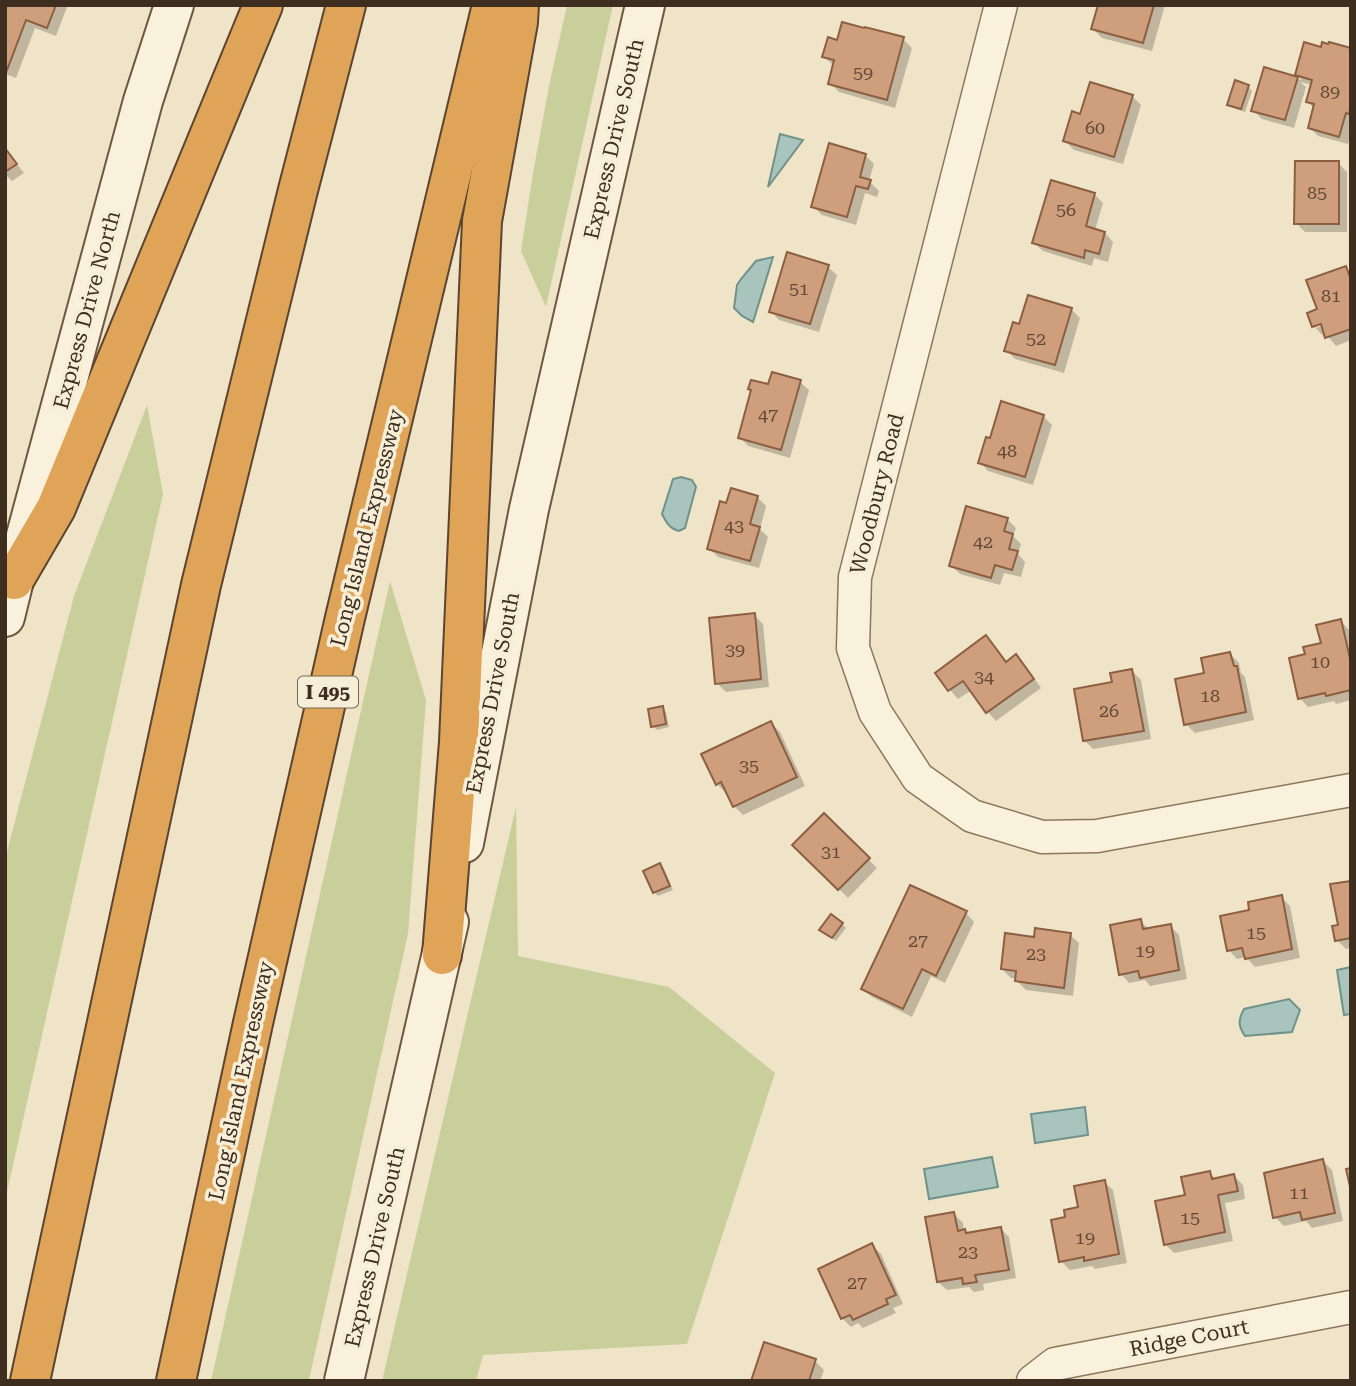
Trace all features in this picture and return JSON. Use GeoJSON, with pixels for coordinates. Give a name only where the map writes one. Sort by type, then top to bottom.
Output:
{"type":"FeatureCollection","features":[{"type":"Feature","properties":{"kind":"highway"},"geometry":{"type":"LineString","coordinates":[[14,580],[56,508],[263,5]]}},
{"type":"Feature","properties":{"kind":"highway"},"geometry":{"type":"LineString","coordinates":[[30,1381],[201,585],[346,5]]}},
{"type":"Feature","properties":{"kind":"highway","name":"Long Island Expressway"},"geometry":{"type":"LineString","coordinates":[[176,1381],[250,1036],[342,631],[492,5]]}},
{"type":"Feature","properties":{"kind":"highway"},"geometry":{"type":"LineString","coordinates":[[442,955],[459,742],[482,221],[519,5]]}},
{"type":"Feature","properties":{"kind":"main road","name":"Express Drive North"},"geometry":{"type":"LineString","coordinates":[[5,617],[143,102],[174,5]]}},
{"type":"Feature","properties":{"kind":"main road","name":"Express Drive South"},"geometry":{"type":"LineString","coordinates":[[344,1381],[442,955],[529,509],[645,5]]}},
{"type":"Feature","properties":{"kind":"street","name":"Woodbury Road"},"geometry":{"type":"LineString","coordinates":[[1001,5],[855,577],[853,648],[875,712],[918,778],[972,816],[1042,837],[1097,836],[1351,790]]}},
{"type":"Feature","properties":{"kind":"street","name":"Ridge Court"},"geometry":{"type":"LineString","coordinates":[[1033,1381],[1055,1364],[1351,1307]]}},
{"type":"Feature","properties":{"kind":"green space"},"geometry":{"type":"Polygon","coordinates":[[[567,5],[613,5],[546,307],[521,251],[549,86],[567,5]]]}},
{"type":"Feature","properties":{"kind":"green space"},"geometry":{"type":"Polygon","coordinates":[[[147,405],[163,494],[5,1201],[5,859],[74,596],[147,405]]]}},
{"type":"Feature","properties":{"kind":"green space"},"geometry":{"type":"Polygon","coordinates":[[[390,581],[426,700],[408,934],[309,1380],[211,1381],[390,581]]]}},
{"type":"Feature","properties":{"kind":"green space"},"geometry":{"type":"Polygon","coordinates":[[[516,807],[518,956],[669,987],[775,1073],[687,1344],[483,1355],[476,1381],[382,1381],[516,807]]]}},
{"type":"Feature","properties":{"kind":"water"},"geometry":{"type":"Polygon","coordinates":[[[780,134],[803,140],[768,187],[780,134]]]}},
{"type":"Feature","properties":{"kind":"water"},"geometry":{"type":"Polygon","coordinates":[[[773,257],[753,322],[734,308],[737,285],[756,261],[773,257]]]}},
{"type":"Feature","properties":{"kind":"water"},"geometry":{"type":"Polygon","coordinates":[[[681,477],[692,480],[696,487],[685,528],[679,531],[671,527],[662,514],[673,479],[681,477]]]}},
{"type":"Feature","properties":{"kind":"water"},"geometry":{"type":"Polygon","coordinates":[[[1351,967],[1351,1014],[1344,1015],[1337,970],[1351,967]]]}},
{"type":"Feature","properties":{"kind":"water"},"geometry":{"type":"Polygon","coordinates":[[[1289,999],[1300,1010],[1292,1032],[1245,1036],[1240,1023],[1244,1009],[1289,999]]]}},
{"type":"Feature","properties":{"kind":"water"},"geometry":{"type":"Polygon","coordinates":[[[1085,1107],[1088,1135],[1035,1143],[1031,1114],[1085,1107]]]}},
{"type":"Feature","properties":{"kind":"water"},"geometry":{"type":"Polygon","coordinates":[[[992,1157],[998,1187],[929,1199],[924,1169],[992,1157]]]}},
{"type":"Feature","properties":{"kind":"building"},"geometry":{"type":"Polygon","coordinates":[[[5,5],[56,5],[47,28],[26,20],[7,70],[5,69],[5,5]]]}},
{"type":"Feature","properties":{"kind":"building"},"geometry":{"type":"Polygon","coordinates":[[[1098,5],[1154,5],[1143,43],[1091,29],[1098,5]]]}},
{"type":"Feature","properties":{"kind":"building"},"geometry":{"type":"Polygon","coordinates":[[[842,22],[904,37],[887,100],[828,84],[834,60],[822,57],[828,37],[837,40],[842,22]]]}},
{"type":"Feature","properties":{"kind":"building"},"geometry":{"type":"Polygon","coordinates":[[[1304,42],[1321,47],[1322,42],[1329,42],[1351,48],[1351,106],[1349,114],[1346,113],[1339,137],[1308,128],[1314,104],[1306,102],[1312,80],[1295,75],[1304,42]]]}},
{"type":"Feature","properties":{"kind":"building"},"geometry":{"type":"Polygon","coordinates":[[[1264,67],[1298,77],[1285,120],[1251,111],[1264,67]]]}},
{"type":"Feature","properties":{"kind":"building"},"geometry":{"type":"Polygon","coordinates":[[[1235,80],[1249,85],[1241,109],[1227,105],[1235,80]]]}},
{"type":"Feature","properties":{"kind":"building"},"geometry":{"type":"Polygon","coordinates":[[[1090,82],[1133,95],[1114,157],[1063,141],[1072,111],[1080,114],[1090,82]]]}},
{"type":"Feature","properties":{"kind":"building"},"geometry":{"type":"Polygon","coordinates":[[[829,143],[866,154],[860,177],[871,180],[868,189],[856,186],[847,217],[811,207],[829,143]]]}},
{"type":"Feature","properties":{"kind":"building"},"geometry":{"type":"Polygon","coordinates":[[[5,148],[17,164],[5,172],[5,148]]]}},
{"type":"Feature","properties":{"kind":"building"},"geometry":{"type":"Polygon","coordinates":[[[1295,161],[1339,161],[1339,224],[1294,224],[1295,161]]]}},
{"type":"Feature","properties":{"kind":"building"},"geometry":{"type":"Polygon","coordinates":[[[1051,180],[1095,193],[1086,226],[1105,232],[1099,254],[1085,250],[1084,258],[1032,243],[1051,180]]]}},
{"type":"Feature","properties":{"kind":"building"},"geometry":{"type":"Polygon","coordinates":[[[787,252],[829,265],[810,324],[769,312],[787,252]]]}},
{"type":"Feature","properties":{"kind":"building"},"geometry":{"type":"Polygon","coordinates":[[[1346,266],[1351,280],[1351,329],[1325,338],[1321,324],[1312,327],[1307,313],[1317,309],[1306,280],[1346,266]]]}},
{"type":"Feature","properties":{"kind":"building"},"geometry":{"type":"Polygon","coordinates":[[[1028,295],[1072,308],[1055,365],[1004,351],[1013,322],[1019,324],[1028,295]]]}},
{"type":"Feature","properties":{"kind":"building"},"geometry":{"type":"Polygon","coordinates":[[[772,372],[801,380],[781,450],[738,438],[751,390],[748,389],[751,380],[768,384],[772,372]]]}},
{"type":"Feature","properties":{"kind":"building"},"geometry":{"type":"Polygon","coordinates":[[[1001,401],[1044,415],[1025,477],[978,463],[986,437],[990,438],[1001,401]]]}},
{"type":"Feature","properties":{"kind":"building"},"geometry":{"type":"Polygon","coordinates":[[[731,488],[758,496],[750,524],[760,527],[750,561],[707,549],[720,501],[726,503],[731,488]]]}},
{"type":"Feature","properties":{"kind":"building"},"geometry":{"type":"Polygon","coordinates":[[[966,506],[1008,518],[1004,531],[1013,534],[1009,549],[1018,551],[1012,570],[995,565],[991,578],[949,566],[966,506]]]}},
{"type":"Feature","properties":{"kind":"building"},"geometry":{"type":"Polygon","coordinates":[[[755,613],[761,679],[715,684],[709,618],[755,613]]]}},
{"type":"Feature","properties":{"kind":"building"},"geometry":{"type":"Polygon","coordinates":[[[1341,619],[1351,663],[1351,690],[1298,699],[1289,658],[1305,654],[1303,647],[1321,643],[1316,625],[1341,619]]]}},
{"type":"Feature","properties":{"kind":"building"},"geometry":{"type":"Polygon","coordinates":[[[986,635],[1006,662],[1016,654],[1034,679],[986,713],[963,681],[948,691],[935,673],[986,635]]]}},
{"type":"Feature","properties":{"kind":"building"},"geometry":{"type":"Polygon","coordinates":[[[1230,652],[1234,666],[1237,666],[1246,712],[1184,725],[1175,679],[1204,673],[1201,658],[1230,652]]]}},
{"type":"Feature","properties":{"kind":"building"},"geometry":{"type":"Polygon","coordinates":[[[1132,669],[1144,731],[1083,741],[1074,689],[1112,682],[1110,673],[1132,669]]]}},
{"type":"Feature","properties":{"kind":"building"},"geometry":{"type":"Polygon","coordinates":[[[663,706],[666,724],[651,727],[648,709],[663,706]]]}},
{"type":"Feature","properties":{"kind":"building"},"geometry":{"type":"Polygon","coordinates":[[[771,721],[797,777],[733,807],[721,782],[716,785],[701,754],[771,721]]]}},
{"type":"Feature","properties":{"kind":"building"},"geometry":{"type":"Polygon","coordinates":[[[824,813],[870,858],[838,890],[792,845],[824,813]]]}},
{"type":"Feature","properties":{"kind":"building"},"geometry":{"type":"Polygon","coordinates":[[[660,863],[670,886],[653,893],[643,871],[660,863]]]}},
{"type":"Feature","properties":{"kind":"building"},"geometry":{"type":"Polygon","coordinates":[[[1351,881],[1351,938],[1335,941],[1332,926],[1338,925],[1330,884],[1351,881]]]}},
{"type":"Feature","properties":{"kind":"building"},"geometry":{"type":"Polygon","coordinates":[[[910,885],[967,911],[936,976],[922,969],[903,1009],[861,989],[910,885]]]}},
{"type":"Feature","properties":{"kind":"building"},"geometry":{"type":"Polygon","coordinates":[[[1282,895],[1292,949],[1245,959],[1242,948],[1227,951],[1220,916],[1249,910],[1248,902],[1282,895]]]}},
{"type":"Feature","properties":{"kind":"building"},"geometry":{"type":"Polygon","coordinates":[[[831,914],[843,923],[832,938],[819,930],[831,914]]]}},
{"type":"Feature","properties":{"kind":"building"},"geometry":{"type":"Polygon","coordinates":[[[1141,919],[1143,929],[1171,924],[1179,970],[1140,978],[1138,971],[1119,975],[1110,925],[1141,919]]]}},
{"type":"Feature","properties":{"kind":"building"},"geometry":{"type":"Polygon","coordinates":[[[1035,928],[1071,933],[1064,988],[1015,981],[1016,971],[1001,969],[1005,933],[1034,937],[1035,928]]]}},
{"type":"Feature","properties":{"kind":"building"},"geometry":{"type":"Polygon","coordinates":[[[1323,1159],[1335,1213],[1302,1220],[1300,1212],[1273,1218],[1264,1173],[1323,1159]]]}},
{"type":"Feature","properties":{"kind":"building"},"geometry":{"type":"Polygon","coordinates":[[[1351,1168],[1351,1191],[1346,1169],[1351,1168]]]}},
{"type":"Feature","properties":{"kind":"building"},"geometry":{"type":"Polygon","coordinates":[[[1210,1171],[1212,1179],[1234,1174],[1238,1191],[1218,1195],[1225,1232],[1164,1245],[1155,1201],[1185,1195],[1181,1177],[1210,1171]]]}},
{"type":"Feature","properties":{"kind":"building"},"geometry":{"type":"Polygon","coordinates":[[[1105,1180],[1119,1254],[1084,1261],[1084,1257],[1059,1262],[1051,1220],[1065,1217],[1064,1210],[1078,1207],[1074,1186],[1105,1180]]]}},
{"type":"Feature","properties":{"kind":"building"},"geometry":{"type":"Polygon","coordinates":[[[954,1212],[958,1231],[965,1229],[966,1233],[1001,1227],[1009,1270],[975,1275],[977,1282],[963,1284],[962,1278],[937,1282],[925,1217],[954,1212]]]}},
{"type":"Feature","properties":{"kind":"building"},"geometry":{"type":"Polygon","coordinates":[[[872,1243],[896,1295],[886,1299],[888,1304],[853,1320],[850,1315],[841,1319],[818,1269],[872,1243]]]}},
{"type":"Feature","properties":{"kind":"building"},"geometry":{"type":"Polygon","coordinates":[[[764,1342],[816,1359],[809,1381],[751,1381],[764,1342]]]}}]}
